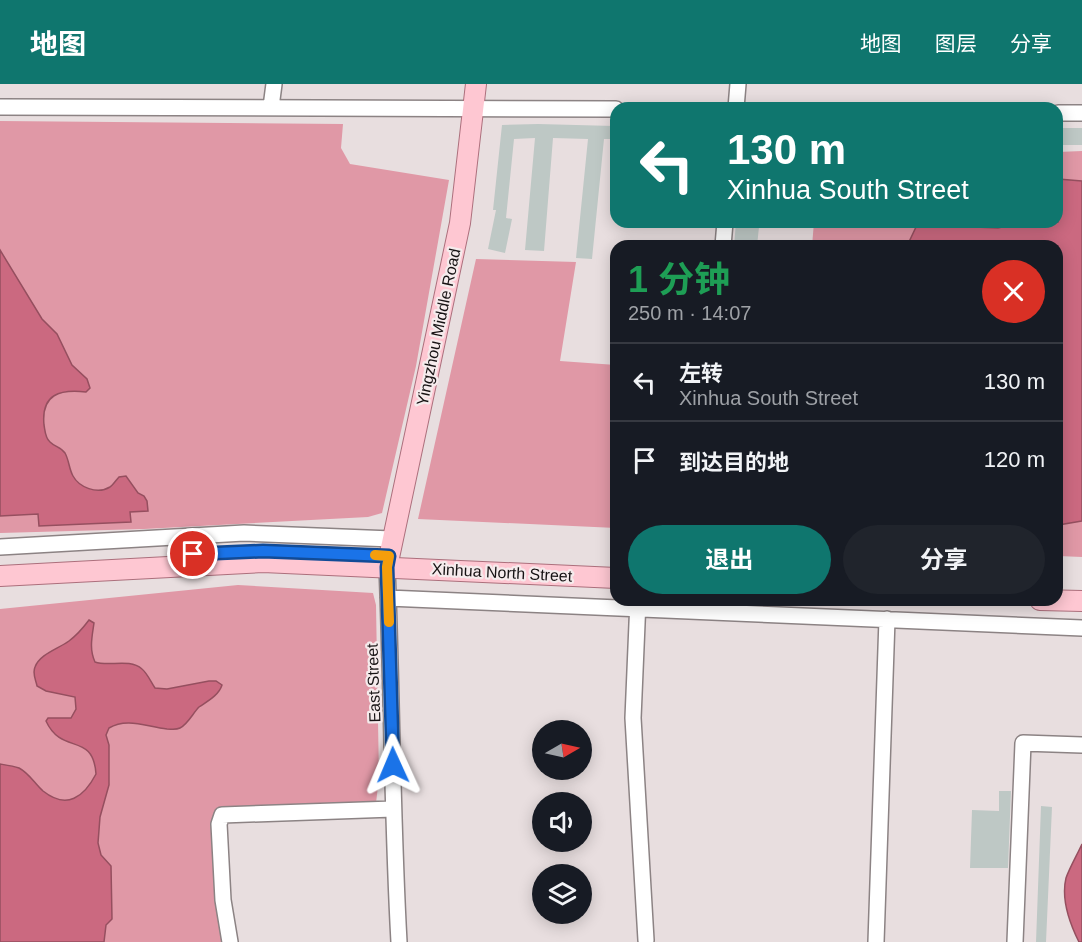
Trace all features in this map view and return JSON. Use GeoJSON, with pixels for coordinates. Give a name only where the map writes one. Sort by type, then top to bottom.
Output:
{"type":"FeatureCollection","features":[{"type":"Feature","properties":{"kind":"main road","name":"Yingzhou Middle Road"},"geometry":{"type":"LineString","coordinates":[[389,554],[460,223],[476,84]]}},
{"type":"Feature","properties":{"kind":"main road"},"geometry":{"type":"LineString","coordinates":[[0,565],[263,551],[389,554]]}},
{"type":"Feature","properties":{"kind":"main road"},"geometry":{"type":"LineString","coordinates":[[0,576],[389,554]]}},
{"type":"Feature","properties":{"kind":"main road","name":"Xinhua North Street"},"geometry":{"type":"LineString","coordinates":[[389,554],[610,567]]}},
{"type":"Feature","properties":{"kind":"main road","name":"Xinhua North Street"},"geometry":{"type":"LineString","coordinates":[[389,554],[610,577]]}},
{"type":"Feature","properties":{"kind":"main road"},"geometry":{"type":"LineString","coordinates":[[1063,590],[1082,590]]}},
{"type":"Feature","properties":{"kind":"main road"},"geometry":{"type":"LineString","coordinates":[[1063,601],[1082,602]]}},
{"type":"Feature","properties":{"kind":"street"},"geometry":{"type":"LineString","coordinates":[[271,107],[274,84]]}},
{"type":"Feature","properties":{"kind":"street"},"geometry":{"type":"LineString","coordinates":[[736,102],[738,84]]}},
{"type":"Feature","properties":{"kind":"street"},"geometry":{"type":"LineString","coordinates":[[0,107],[610,110]]}},
{"type":"Feature","properties":{"kind":"street"},"geometry":{"type":"LineString","coordinates":[[1063,113],[1082,113]]}},
{"type":"Feature","properties":{"kind":"street"},"geometry":{"type":"LineString","coordinates":[[0,547],[244,533],[389,554]]}},
{"type":"Feature","properties":{"kind":"street","name":"East Street"},"geometry":{"type":"LineString","coordinates":[[389,554],[393,809],[399,942]]}},
{"type":"Feature","properties":{"kind":"street"},"geometry":{"type":"LineString","coordinates":[[388,598],[610,603]]}},
{"type":"Feature","properties":{"kind":"street"},"geometry":{"type":"LineString","coordinates":[[638,606],[633,718],[646,940]]}},
{"type":"Feature","properties":{"kind":"street"},"geometry":{"type":"LineString","coordinates":[[671,606],[1082,628]]}},
{"type":"Feature","properties":{"kind":"street"},"geometry":{"type":"LineString","coordinates":[[876,942],[887,619]]}},
{"type":"Feature","properties":{"kind":"street"},"geometry":{"type":"LineString","coordinates":[[1015,942],[1023,743],[1082,745]]}},
{"type":"Feature","properties":{"kind":"street"},"geometry":{"type":"LineString","coordinates":[[230,942],[223,900],[219,824],[219,818],[222,815],[393,809]]}},
{"type":"Feature","properties":{"kind":"shaded area"},"geometry":{"type":"Polygon","coordinates":[[[0,121],[343,124],[341,148],[350,164],[449,180],[416,366],[382,513],[368,517],[144,529],[0,533],[0,121]]]}},
{"type":"Feature","properties":{"kind":"shaded area"},"geometry":{"type":"Polygon","coordinates":[[[1082,151],[1082,557],[1063,556],[1063,240],[812,240],[814,228],[1063,228],[1063,152],[1082,151]]]}},
{"type":"Feature","properties":{"kind":"shaded area"},"geometry":{"type":"Polygon","coordinates":[[[1063,179],[1082,181],[1082,521],[1063,524],[1063,240],[910,240],[916,228],[1063,228],[1063,179]]]}},
{"type":"Feature","properties":{"kind":"shaded area"},"geometry":{"type":"Polygon","coordinates":[[[0,250],[42,319],[57,334],[72,365],[87,379],[90,388],[86,392],[60,393],[49,400],[44,415],[47,438],[52,444],[62,449],[73,476],[89,489],[105,489],[119,477],[126,476],[147,501],[148,511],[130,512],[131,522],[39,526],[38,514],[0,516],[0,250]]]}},
{"type":"Feature","properties":{"kind":"shaded area"},"geometry":{"type":"Polygon","coordinates":[[[476,259],[576,262],[560,361],[610,365],[610,528],[418,519],[476,259]]]}},
{"type":"Feature","properties":{"kind":"shaded area"},"geometry":{"type":"Polygon","coordinates":[[[238,585],[373,593],[376,605],[379,778],[376,803],[214,813],[221,925],[225,942],[0,942],[0,609],[238,585]]]}},
{"type":"Feature","properties":{"kind":"shaded area"},"geometry":{"type":"Polygon","coordinates":[[[89,620],[94,623],[92,648],[95,662],[125,663],[137,666],[146,673],[155,688],[167,689],[216,681],[222,685],[221,689],[199,707],[186,724],[178,729],[130,723],[109,728],[106,735],[109,745],[109,785],[100,817],[98,843],[101,855],[111,866],[112,919],[106,925],[104,942],[0,942],[0,764],[19,768],[43,791],[60,800],[74,798],[80,794],[96,774],[94,761],[89,752],[60,738],[46,721],[48,718],[71,718],[76,709],[75,697],[46,691],[37,686],[34,672],[37,662],[72,639],[89,620]]]}},
{"type":"Feature","properties":{"kind":"shaded area"},"geometry":{"type":"Polygon","coordinates":[[[1082,844],[1082,942],[1079,942],[1067,911],[1065,886],[1066,878],[1082,844]]]}},
{"type":"Feature","properties":{"kind":"building"},"geometry":{"type":"Polygon","coordinates":[[[502,125],[610,126],[610,139],[604,139],[592,259],[576,258],[588,139],[553,138],[544,251],[525,250],[535,138],[514,139],[506,218],[512,219],[505,253],[488,249],[496,210],[493,210],[502,125]]]}},
{"type":"Feature","properties":{"kind":"building"},"geometry":{"type":"Polygon","coordinates":[[[1063,128],[1082,128],[1082,145],[1063,145],[1063,128]]]}},
{"type":"Feature","properties":{"kind":"building"},"geometry":{"type":"Polygon","coordinates":[[[736,228],[759,228],[758,240],[734,240],[736,228]]]}},
{"type":"Feature","properties":{"kind":"building"},"geometry":{"type":"Polygon","coordinates":[[[999,791],[1011,791],[1008,868],[970,868],[972,810],[999,811],[999,791]]]}},
{"type":"Feature","properties":{"kind":"building"},"geometry":{"type":"Polygon","coordinates":[[[1041,806],[1052,807],[1046,942],[1036,942],[1041,806]]]}},
{"type":"Feature","properties":{"kind":"slow traffic"},"geometry":{"type":"LineString","coordinates":[[375,555],[389,556],[387,567],[389,622]]}},
{"type":"Feature","properties":{"kind":"route"},"geometry":{"type":"LineString","coordinates":[[193,554],[263,551],[389,556],[387,567],[393,765]]}}]}
